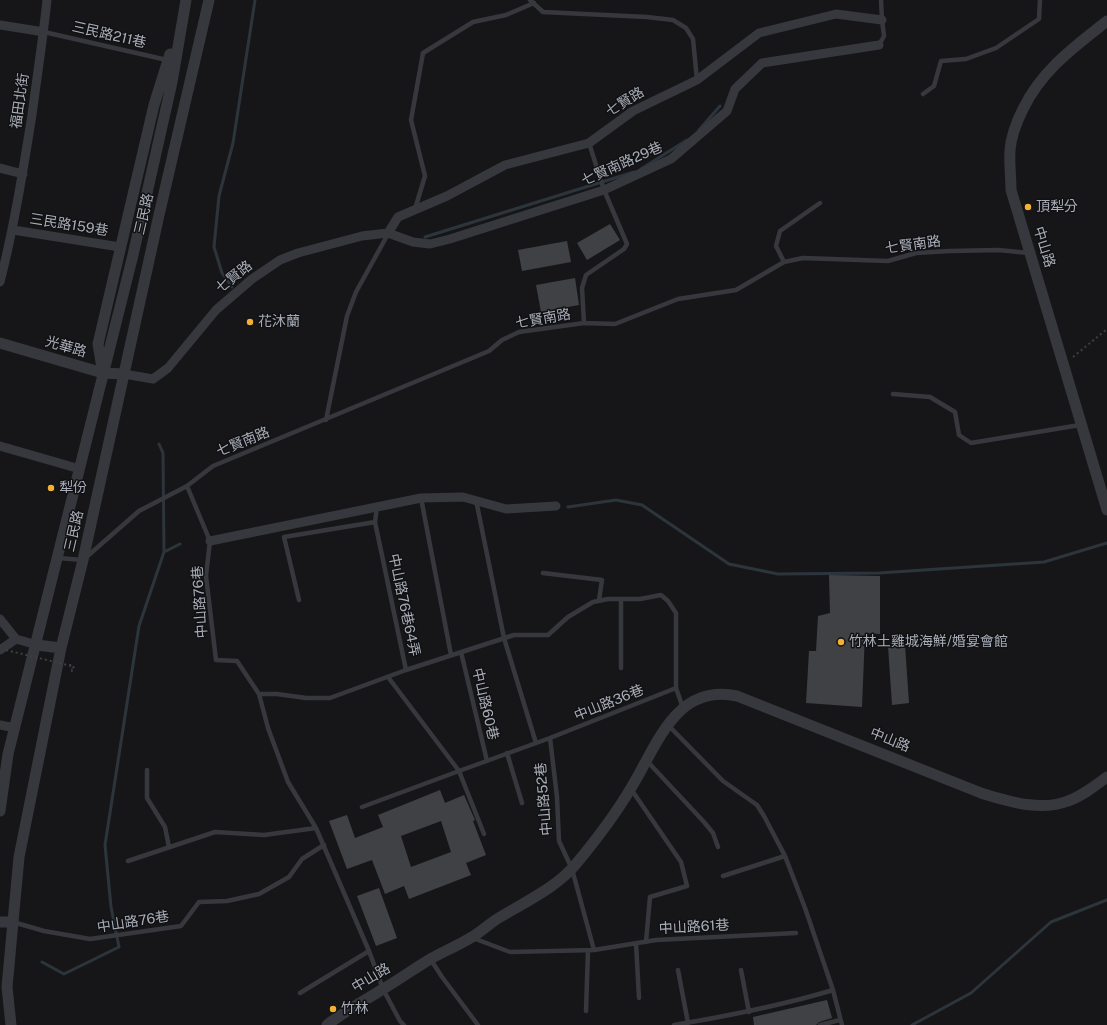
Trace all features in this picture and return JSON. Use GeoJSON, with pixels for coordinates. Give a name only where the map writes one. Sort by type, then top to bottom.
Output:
{"type":"FeatureCollection","features":[{"type":"Feature","properties":{"kind":"street","name":"福田北街"},"geometry":{"type":"LineString","coordinates":[[0,282],[14,230],[44,32],[47,0]]}},
{"type":"Feature","properties":{"kind":"street","name":"三民路"},"geometry":{"type":"LineString","coordinates":[[0,811],[8,754],[37,645],[133,255],[168,97],[186,0]]}},
{"type":"Feature","properties":{"kind":"street","name":"三民路"},"geometry":{"type":"LineString","coordinates":[[11,1025],[7,987],[19,857],[61,648],[83,560],[159,215],[209,0]]}},
{"type":"Feature","properties":{"kind":"street","name":"七賢路"},"geometry":{"type":"LineString","coordinates":[[124,374],[153,380],[168,368],[216,310],[252,279],[280,260],[298,253],[362,236],[388,233],[398,217],[447,196],[505,165],[589,143],[633,111],[697,80],[760,33],[836,14],[882,20]]}},
{"type":"Feature","properties":{"kind":"street","name":"三民路"},"geometry":{"type":"LineString","coordinates":[[103,373],[98,344],[154,105],[181,21]]}},
{"type":"Feature","properties":{"kind":"street","name":"中山路"},"geometry":{"type":"LineString","coordinates":[[1107,21],[1060,58],[1042,77],[1031,92],[1017,121],[1010,149],[1011,190],[1107,510]]}},
{"type":"Feature","properties":{"kind":"street"},"geometry":{"type":"LineString","coordinates":[[0,24],[44,32]]}},
{"type":"Feature","properties":{"kind":"street","name":"七賢南路29巷"},"geometry":{"type":"LineString","coordinates":[[388,233],[413,242],[430,244],[604,190],[671,159],[727,111],[736,89],[762,63],[879,45]]}},
{"type":"Feature","properties":{"kind":"street"},"geometry":{"type":"LineString","coordinates":[[0,168],[23,174]]}},
{"type":"Feature","properties":{"kind":"street","name":"三民路159巷"},"geometry":{"type":"LineString","coordinates":[[14,230],[120,247]]}},
{"type":"Feature","properties":{"kind":"street","name":"光華路"},"geometry":{"type":"LineString","coordinates":[[0,343],[103,373],[124,374]]}},
{"type":"Feature","properties":{"kind":"street"},"geometry":{"type":"LineString","coordinates":[[0,446],[80,469]]}},
{"type":"Feature","properties":{"kind":"street"},"geometry":{"type":"LineString","coordinates":[[210,541],[421,498],[463,497],[506,509],[556,506]]}},
{"type":"Feature","properties":{"kind":"street"},"geometry":{"type":"LineString","coordinates":[[0,619],[16,639],[37,645],[61,648]]}},
{"type":"Feature","properties":{"kind":"street"},"geometry":{"type":"LineString","coordinates":[[3,650],[16,639]]}},
{"type":"Feature","properties":{"kind":"street","name":"中山路"},"geometry":{"type":"LineString","coordinates":[[327,1025],[344,1012],[431,959],[472,937],[500,917],[533,899],[572,869],[596,841],[631,789],[667,724],[683,708],[699,697],[712,693],[723,693],[737,696],[981,793],[1014,802],[1042,806],[1067,802],[1086,792],[1107,777]]}},
{"type":"Feature","properties":{"kind":"street"},"geometry":{"type":"LineString","coordinates":[[0,724],[15,728]]}},
{"type":"Feature","properties":{"kind":"street"},"geometry":{"type":"LineString","coordinates":[[0,922],[13,922]]}},
{"type":"Feature","properties":{"kind":"lane"},"geometry":{"type":"LineString","coordinates":[[879,45],[884,36],[881,0]]}},
{"type":"Feature","properties":{"kind":"lane"},"geometry":{"type":"LineString","coordinates":[[923,94],[934,86],[941,61],[966,59],[996,48],[1038,19],[1040,0]]}},
{"type":"Feature","properties":{"kind":"lane"},"geometry":{"type":"LineString","coordinates":[[414,210],[425,176],[412,120],[423,53],[472,22],[506,15],[532,2],[543,12],[647,17],[673,20],[686,28],[692,39],[697,80]]}},
{"type":"Feature","properties":{"kind":"lane","name":"三民路211巷"},"geometry":{"type":"LineString","coordinates":[[44,32],[168,61]]}},
{"type":"Feature","properties":{"kind":"lane"},"geometry":{"type":"LineString","coordinates":[[584,323],[582,288],[586,275],[624,249],[627,244],[604,190],[589,143]]}},
{"type":"Feature","properties":{"kind":"lane"},"geometry":{"type":"LineString","coordinates":[[784,262],[776,246],[780,231],[820,203]]}},
{"type":"Feature","properties":{"kind":"lane","name":"七賢路"},"geometry":{"type":"LineString","coordinates":[[326,420],[346,316],[356,292],[388,233]]}},
{"type":"Feature","properties":{"kind":"lane","name":"七賢南路"},"geometry":{"type":"LineString","coordinates":[[83,560],[139,511],[187,486],[213,466],[489,352],[502,340],[519,332],[584,323],[615,324],[678,299],[736,290],[784,262],[803,258],[888,261],[916,254],[950,251],[998,250],[1030,253]]}},
{"type":"Feature","properties":{"kind":"lane"},"geometry":{"type":"LineString","coordinates":[[893,394],[930,397],[955,412],[958,435],[972,443],[1082,424]]}},
{"type":"Feature","properties":{"kind":"lane","name":"中山路76巷"},"geometry":{"type":"LineString","coordinates":[[187,486],[210,541],[206,576],[216,660],[237,661],[259,694],[268,728],[288,782],[316,828],[369,951],[383,989],[400,1021],[404,1025]]}},
{"type":"Feature","properties":{"kind":"lane"},"geometry":{"type":"LineString","coordinates":[[421,498],[451,655]]}},
{"type":"Feature","properties":{"kind":"lane"},"geometry":{"type":"LineString","coordinates":[[476,500],[504,638]]}},
{"type":"Feature","properties":{"kind":"lane","name":"中山路76巷64弄"},"geometry":{"type":"LineString","coordinates":[[377,506],[375,522],[406,670],[514,635],[548,635],[568,617],[599,600]]}},
{"type":"Feature","properties":{"kind":"lane"},"geometry":{"type":"LineString","coordinates":[[299,600],[284,537],[375,522]]}},
{"type":"Feature","properties":{"kind":"lane"},"geometry":{"type":"LineString","coordinates":[[58,558],[83,560]]}},
{"type":"Feature","properties":{"kind":"lane"},"geometry":{"type":"LineString","coordinates":[[543,573],[602,580],[599,600],[640,599],[661,595],[668,601],[676,613],[676,688],[683,708]]}},
{"type":"Feature","properties":{"kind":"lane","name":"中山路36巷"},"geometry":{"type":"LineString","coordinates":[[621,599],[621,668]]}},
{"type":"Feature","properties":{"kind":"lane","name":"中山路52巷"},"geometry":{"type":"LineString","coordinates":[[504,638],[536,742]]}},
{"type":"Feature","properties":{"kind":"lane","name":"中山路60巷"},"geometry":{"type":"LineString","coordinates":[[462,652],[487,761]]}},
{"type":"Feature","properties":{"kind":"lane"},"geometry":{"type":"LineString","coordinates":[[259,694],[277,694],[306,698],[330,698],[406,670]]}},
{"type":"Feature","properties":{"kind":"lane"},"geometry":{"type":"LineString","coordinates":[[388,677],[459,771],[484,834]]}},
{"type":"Feature","properties":{"kind":"lane","name":"中山路36巷"},"geometry":{"type":"LineString","coordinates":[[550,738],[676,688]]}},
{"type":"Feature","properties":{"kind":"lane"},"geometry":{"type":"LineString","coordinates":[[667,724],[724,780],[757,805],[785,856],[833,990],[841,1022],[820,1025]]}},
{"type":"Feature","properties":{"kind":"lane","name":"中山路52巷"},"geometry":{"type":"LineString","coordinates":[[459,771],[550,738],[557,797],[559,841],[572,869]]}},
{"type":"Feature","properties":{"kind":"lane"},"geometry":{"type":"LineString","coordinates":[[507,754],[522,802]]}},
{"type":"Feature","properties":{"kind":"lane"},"geometry":{"type":"LineString","coordinates":[[647,761],[704,822],[712,833],[718,847]]}},
{"type":"Feature","properties":{"kind":"lane"},"geometry":{"type":"LineString","coordinates":[[147,770],[147,798],[165,827],[169,847]]}},
{"type":"Feature","properties":{"kind":"lane"},"geometry":{"type":"LineString","coordinates":[[362,807],[459,771]]}},
{"type":"Feature","properties":{"kind":"lane","name":"中山路61巷"},"geometry":{"type":"LineString","coordinates":[[631,789],[681,862],[687,886],[650,897],[646,942],[796,933]]}},
{"type":"Feature","properties":{"kind":"lane"},"geometry":{"type":"LineString","coordinates":[[128,861],[215,832],[264,835],[316,828]]}},
{"type":"Feature","properties":{"kind":"lane","name":"中山路76巷"},"geometry":{"type":"LineString","coordinates":[[13,922],[44,931],[90,939],[181,926],[200,902],[227,901],[259,894],[289,877],[302,859],[324,845]]}},
{"type":"Feature","properties":{"kind":"lane"},"geometry":{"type":"LineString","coordinates":[[723,876],[785,856]]}},
{"type":"Feature","properties":{"kind":"lane"},"geometry":{"type":"LineString","coordinates":[[572,869],[594,950]]}},
{"type":"Feature","properties":{"kind":"lane"},"geometry":{"type":"LineString","coordinates":[[472,937],[510,952],[594,950],[646,942]]}},
{"type":"Feature","properties":{"kind":"lane"},"geometry":{"type":"LineString","coordinates":[[636,943],[639,998]]}},
{"type":"Feature","properties":{"kind":"lane"},"geometry":{"type":"LineString","coordinates":[[586,1011],[588,950]]}},
{"type":"Feature","properties":{"kind":"lane"},"geometry":{"type":"LineString","coordinates":[[300,993],[369,951]]}},
{"type":"Feature","properties":{"kind":"lane"},"geometry":{"type":"LineString","coordinates":[[431,959],[442,977],[478,1025]]}},
{"type":"Feature","properties":{"kind":"lane"},"geometry":{"type":"LineString","coordinates":[[678,970],[688,1023]]}},
{"type":"Feature","properties":{"kind":"lane"},"geometry":{"type":"LineString","coordinates":[[741,970],[749,1012]]}},
{"type":"Feature","properties":{"kind":"lane"},"geometry":{"type":"LineString","coordinates":[[674,1025],[749,1012],[789,1003],[833,990]]}},
{"type":"Feature","properties":{"kind":"path"},"geometry":{"type":"LineString","coordinates":[[1064,365],[1107,329]]}},
{"type":"Feature","properties":{"kind":"path"},"geometry":{"type":"LineString","coordinates":[[3,650],[72,666],[71,664],[75,665],[75,667],[74,669],[72,669],[70,666],[73,665],[74,666],[74,670],[71,671]]}},
{"type":"Feature","properties":{"kind":"building"},"geometry":{"type":"Polygon","coordinates":[[[610,224],[620,240],[587,260],[577,243],[610,224]]]}},
{"type":"Feature","properties":{"kind":"building"},"geometry":{"type":"Polygon","coordinates":[[[567,241],[571,262],[522,271],[518,250],[567,241]]]}},
{"type":"Feature","properties":{"kind":"building"},"geometry":{"type":"Polygon","coordinates":[[[575,278],[579,305],[541,312],[536,285],[575,278]]]}},
{"type":"Feature","properties":{"kind":"building","name":"竹林土雞城海鮮/婚宴會館"},"geometry":{"type":"Polygon","coordinates":[[[829,575],[880,576],[880,634],[865,633],[862,707],[806,703],[809,651],[816,651],[818,616],[830,613],[829,575]]]}},
{"type":"Feature","properties":{"kind":"building"},"geometry":{"type":"Polygon","coordinates":[[[905,645],[909,703],[892,705],[888,646],[905,645]]]}},
{"type":"Feature","properties":{"kind":"building"},"geometry":{"type":"Polygon","coordinates":[[[440,790],[445,803],[464,795],[475,820],[473,821],[486,855],[466,863],[471,875],[409,899],[404,886],[385,894],[372,860],[347,869],[329,821],[347,815],[355,838],[383,827],[378,815],[440,790]],[[441,821],[401,836],[411,867],[451,852],[441,821]]]}},
{"type":"Feature","properties":{"kind":"building"},"geometry":{"type":"Polygon","coordinates":[[[379,888],[397,938],[376,946],[357,896],[379,888]]]}},
{"type":"Feature","properties":{"kind":"building"},"geometry":{"type":"Polygon","coordinates":[[[827,1000],[832,1018],[819,1022],[816,1025],[754,1025],[753,1017],[827,1000]]]}},
{"type":"Feature","properties":{"kind":"waterway"},"geometry":{"type":"LineString","coordinates":[[232,287],[222,273],[214,247],[219,196],[233,143],[255,0]]}},
{"type":"Feature","properties":{"kind":"waterway"},"geometry":{"type":"LineString","coordinates":[[699,130],[720,106]]}},
{"type":"Feature","properties":{"kind":"waterway"},"geometry":{"type":"LineString","coordinates":[[641,169],[687,140]]}},
{"type":"Feature","properties":{"kind":"waterway"},"geometry":{"type":"LineString","coordinates":[[425,237],[634,172]]}},
{"type":"Feature","properties":{"kind":"waterway"},"geometry":{"type":"LineString","coordinates":[[159,444],[163,453],[164,552]]}},
{"type":"Feature","properties":{"kind":"waterway"},"geometry":{"type":"LineString","coordinates":[[568,507],[616,500],[642,505],[729,564],[778,574],[879,573],[1044,562],[1107,543]]}},
{"type":"Feature","properties":{"kind":"waterway"},"geometry":{"type":"LineString","coordinates":[[42,962],[64,974],[119,947],[111,907],[105,845],[139,626],[164,552],[180,544]]}},
{"type":"Feature","properties":{"kind":"waterway"},"geometry":{"type":"LineString","coordinates":[[912,1025],[971,993],[1051,922],[1107,900]]}},
{"type":"Feature","properties":{"kind":"place","name":"頂犁分"},"geometry":{"type":"Point","coordinates":[1028,207]}},
{"type":"Feature","properties":{"kind":"place","name":"花沐蘭"},"geometry":{"type":"Point","coordinates":[250,322]}},
{"type":"Feature","properties":{"kind":"place","name":"犁份"},"geometry":{"type":"Point","coordinates":[51,488]}},
{"type":"Feature","properties":{"kind":"place","name":"竹林土雞城海鮮/婚宴會館"},"geometry":{"type":"Point","coordinates":[841,642]}},
{"type":"Feature","properties":{"kind":"place","name":"竹林"},"geometry":{"type":"Point","coordinates":[333,1009]}}]}
